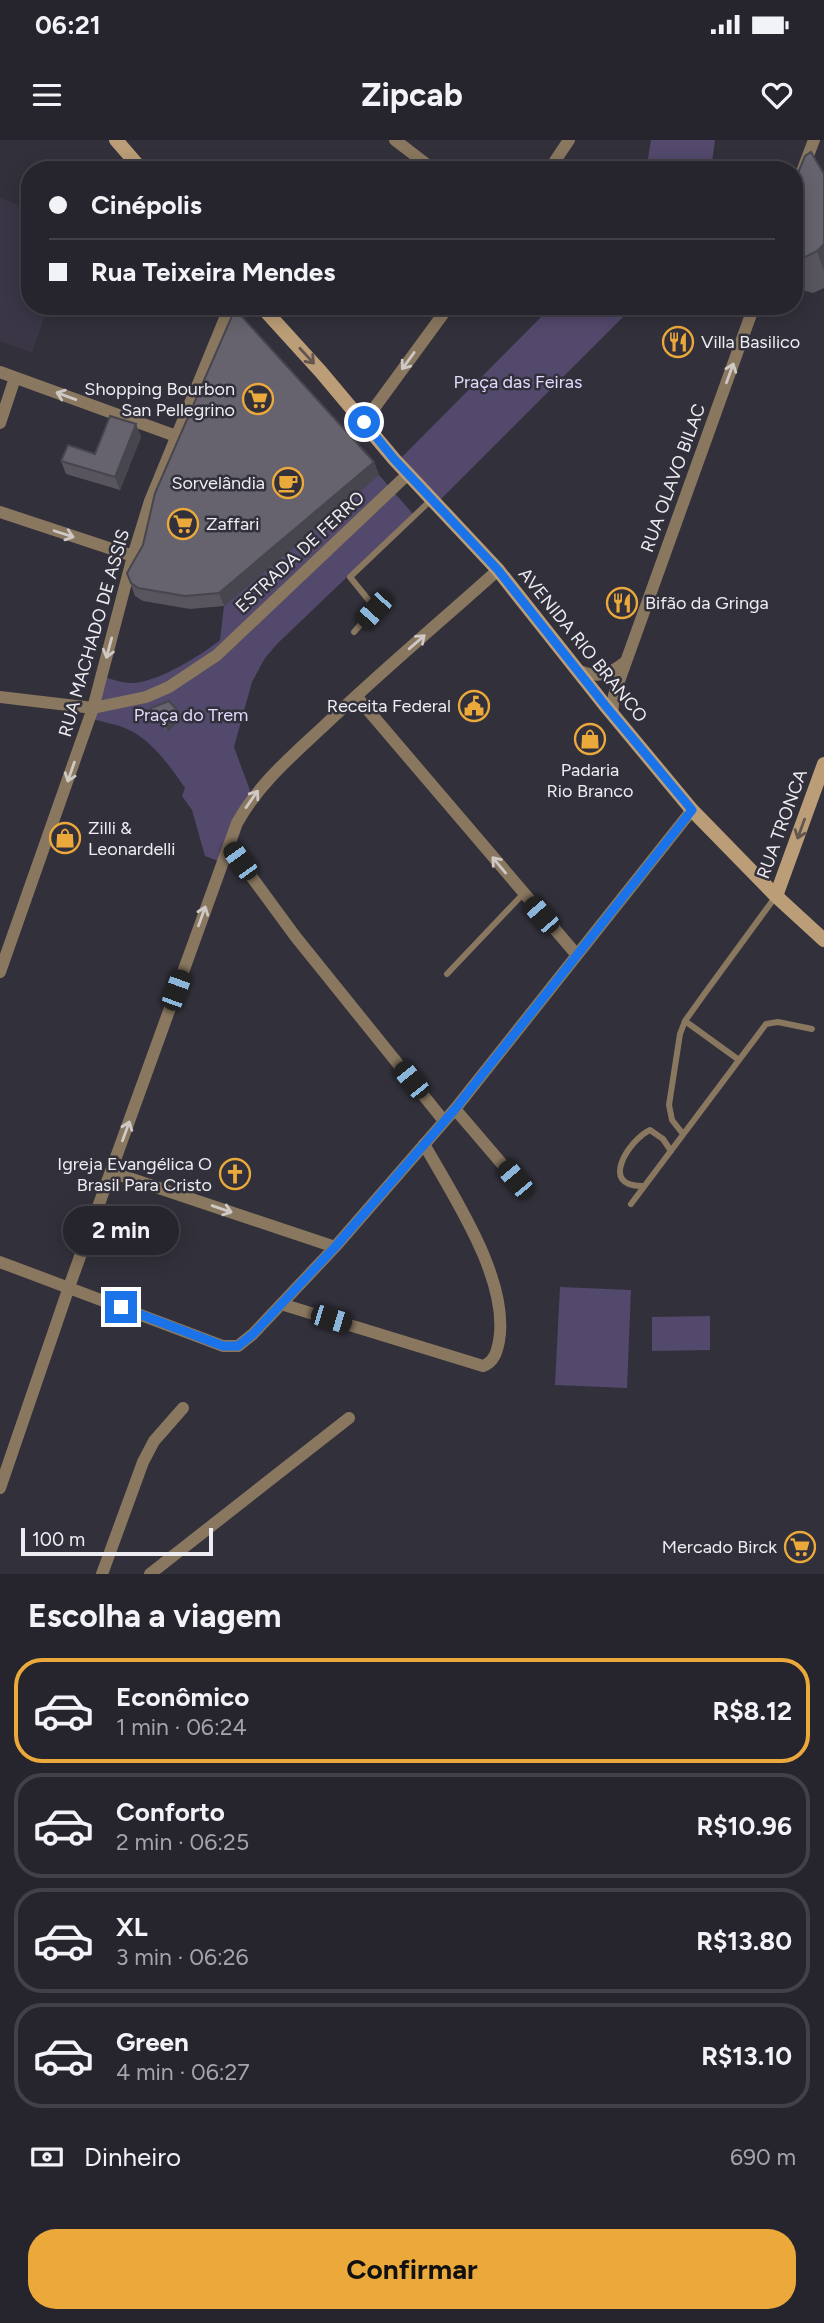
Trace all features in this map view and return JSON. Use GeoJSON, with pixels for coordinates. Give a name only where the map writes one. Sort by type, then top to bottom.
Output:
{"type":"FeatureCollection","features":[{"type":"Feature","properties":{"kind":"main road"},"geometry":{"type":"LineString","coordinates":[[116,140],[134,161]]}},
{"type":"Feature","properties":{"kind":"main road","name":"AVENIDA RIO BRANCO"},"geometry":{"type":"LineString","coordinates":[[269,315],[431,500],[498,570],[612,715],[692,810],[776,896],[824,940]]}},
{"type":"Feature","properties":{"kind":"main road","name":"RUA TRONCA"},"geometry":{"type":"LineString","coordinates":[[776,896],[824,764]]}},
{"type":"Feature","properties":{"kind":"street"},"geometry":{"type":"LineString","coordinates":[[395,140],[422,161]]}},
{"type":"Feature","properties":{"kind":"street"},"geometry":{"type":"LineString","coordinates":[[555,161],[569,140]]}},
{"type":"Feature","properties":{"kind":"street"},"geometry":{"type":"LineString","coordinates":[[803,169],[814,140]]}},
{"type":"Feature","properties":{"kind":"street"},"geometry":{"type":"LineString","coordinates":[[803,183],[818,171]]}},
{"type":"Feature","properties":{"kind":"street","name":"RUA MACHADO DE ASSIS"},"geometry":{"type":"LineString","coordinates":[[0,972],[93,708],[150,500],[226,315]]}},
{"type":"Feature","properties":{"kind":"street"},"geometry":{"type":"LineString","coordinates":[[364,422],[442,315]]}},
{"type":"Feature","properties":{"kind":"street","name":"RUA OLAVO BILAC"},"geometry":{"type":"LineString","coordinates":[[612,715],[614,695],[625,662],[751,315]]}},
{"type":"Feature","properties":{"kind":"street"},"geometry":{"type":"LineString","coordinates":[[0,372],[176,436]]}},
{"type":"Feature","properties":{"kind":"street"},"geometry":{"type":"LineString","coordinates":[[0,423],[16,378]]}},
{"type":"Feature","properties":{"kind":"street","name":"ESTRADA DE FERRO"},"geometry":{"type":"LineString","coordinates":[[0,698],[93,708],[146,697],[169,687],[217,655],[408,474]]}},
{"type":"Feature","properties":{"kind":"street"},"geometry":{"type":"LineString","coordinates":[[0,512],[133,556]]}},
{"type":"Feature","properties":{"kind":"street"},"geometry":{"type":"LineString","coordinates":[[0,1488],[69,1287],[223,860],[237,823],[250,799],[267,779],[356,696],[498,570]]}},
{"type":"Feature","properties":{"kind":"street"},"geometry":{"type":"LineString","coordinates":[[576,670],[604,675],[614,672],[625,662]]}},
{"type":"Feature","properties":{"kind":"street"},"geometry":{"type":"LineString","coordinates":[[356,696],[576,954]]}},
{"type":"Feature","properties":{"kind":"street"},"geometry":{"type":"LineString","coordinates":[[0,1262],[223,1346],[238,1346],[253,1334],[335,1247],[455,1109],[692,810]]}},
{"type":"Feature","properties":{"kind":"street"},"geometry":{"type":"LineString","coordinates":[[229,846],[295,936],[444,1121]]}},
{"type":"Feature","properties":{"kind":"street"},"geometry":{"type":"LineString","coordinates":[[455,1109],[515,1179]]}},
{"type":"Feature","properties":{"kind":"street"},"geometry":{"type":"LineString","coordinates":[[281,1304],[483,1366],[493,1360],[502,1325],[496,1292],[465,1214],[424,1144]]}},
{"type":"Feature","properties":{"kind":"street"},"geometry":{"type":"LineString","coordinates":[[111,1172],[335,1247]]}},
{"type":"Feature","properties":{"kind":"street"},"geometry":{"type":"LineString","coordinates":[[105,1571],[143,1462],[154,1441],[183,1408]]}},
{"type":"Feature","properties":{"kind":"street"},"geometry":{"type":"LineString","coordinates":[[150,1574],[349,1418]]}},
{"type":"Feature","properties":{"kind":"lane"},"geometry":{"type":"LineString","coordinates":[[354,632],[375,608],[350,576],[431,500]]}},
{"type":"Feature","properties":{"kind":"lane"},"geometry":{"type":"LineString","coordinates":[[447,974],[523,894]]}},
{"type":"Feature","properties":{"kind":"lane"},"geometry":{"type":"LineString","coordinates":[[683,1135],[672,1120],[669,1105],[680,1034],[685,1021],[776,896]]}},
{"type":"Feature","properties":{"kind":"lane"},"geometry":{"type":"LineString","coordinates":[[685,1021],[739,1060]]}},
{"type":"Feature","properties":{"kind":"lane"},"geometry":{"type":"LineString","coordinates":[[631,1204],[766,1024],[778,1022],[812,1029]]}},
{"type":"Feature","properties":{"kind":"lane"},"geometry":{"type":"LineString","coordinates":[[644,1186],[624,1184],[620,1179],[620,1168],[632,1147],[643,1133],[650,1130],[663,1139],[671,1151]]}},
{"type":"Feature","properties":{"kind":"shaded area"},"geometry":{"type":"Polygon","coordinates":[[[0,198],[21,206],[21,315],[45,315],[32,353],[0,341],[0,198]]]}},
{"type":"Feature","properties":{"kind":"green space"},"geometry":{"type":"Polygon","coordinates":[[[651,140],[715,140],[712,161],[648,161],[651,140]]]}},
{"type":"Feature","properties":{"kind":"green space","name":"Praça das Feiras"},"geometry":{"type":"Polygon","coordinates":[[[543,315],[625,315],[440,500],[402,457],[543,315]]]}},
{"type":"Feature","properties":{"kind":"green space","name":"Praça do Trem"},"geometry":{"type":"Polygon","coordinates":[[[379,475],[413,514],[265,658],[252,682],[234,747],[251,793],[221,862],[205,856],[192,810],[182,796],[185,788],[166,762],[134,733],[92,719],[103,677],[131,683],[153,679],[212,646],[220,640],[224,606],[379,475]]]}},
{"type":"Feature","properties":{"kind":"green space"},"geometry":{"type":"Polygon","coordinates":[[[560,1287],[631,1290],[627,1388],[555,1385],[560,1287]]]}},
{"type":"Feature","properties":{"kind":"green space"},"geometry":{"type":"Polygon","coordinates":[[[710,1316],[710,1350],[652,1351],[652,1317],[710,1316]]]}},
{"type":"Feature","properties":{"kind":"building"},"geometry":{"type":"Polygon","coordinates":[[[811,152],[824,174],[824,244],[803,258],[803,161],[811,152]]]}},
{"type":"Feature","properties":{"kind":"building","name":"Shopping Bourbon San Pellegrino"},"geometry":{"type":"Polygon","coordinates":[[[232,315],[240,315],[374,462],[219,593],[185,596],[138,588],[131,583],[127,573],[143,545],[155,493],[232,315]]]}},
{"type":"Feature","properties":{"kind":"building"},"geometry":{"type":"Polygon","coordinates":[[[110,416],[136,424],[115,477],[61,461],[68,445],[95,454],[110,416]]]}},
{"type":"Feature","properties":{"kind":"building"},"geometry":{"type":"Polygon","coordinates":[[[169,701],[179,712],[165,725],[151,708],[169,701]]]}},
{"type":"Feature","properties":{"kind":"place","name":"Villa Basilico"},"geometry":{"type":"Point","coordinates":[678,342]}},
{"type":"Feature","properties":{"kind":"place","name":"Shopping Bourbon San Pellegrino"},"geometry":{"type":"Point","coordinates":[258,399]}},
{"type":"Feature","properties":{"kind":"place","name":"Sorvelândia"},"geometry":{"type":"Point","coordinates":[288,483]}},
{"type":"Feature","properties":{"kind":"place","name":"Zaffari"},"geometry":{"type":"Point","coordinates":[183,524]}},
{"type":"Feature","properties":{"kind":"place","name":"Bifão da Gringa"},"geometry":{"type":"Point","coordinates":[622,603]}},
{"type":"Feature","properties":{"kind":"place","name":"Receita Federal"},"geometry":{"type":"Point","coordinates":[474,706]}},
{"type":"Feature","properties":{"kind":"place","name":"Padaria Rio Branco"},"geometry":{"type":"Point","coordinates":[590,739]}},
{"type":"Feature","properties":{"kind":"place","name":"Zilli & Leonardelli"},"geometry":{"type":"Point","coordinates":[65,838]}},
{"type":"Feature","properties":{"kind":"place","name":"Igreja Evangélica O Brasil Para Cristo"},"geometry":{"type":"Point","coordinates":[235,1174]}},
{"type":"Feature","properties":{"kind":"place","name":"Mercado Birck"},"geometry":{"type":"Point","coordinates":[800,1547]}},
{"type":"Feature","properties":{"kind":"route"},"geometry":{"type":"LineString","coordinates":[[121,1307],[223,1346],[238,1346],[253,1334],[335,1247],[455,1109],[692,810],[498,570],[394,459],[364,422]]}}]}
